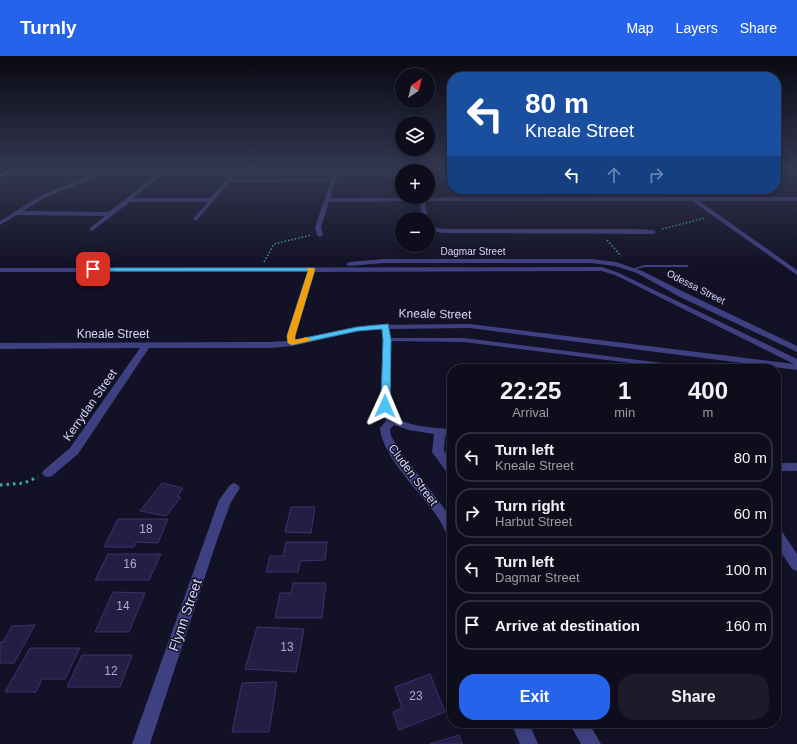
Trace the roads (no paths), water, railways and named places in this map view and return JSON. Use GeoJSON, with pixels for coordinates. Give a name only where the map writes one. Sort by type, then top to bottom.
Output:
{"type":"FeatureCollection","features":[{"type":"Feature","properties":{"kind":"street"},"geometry":{"type":"LineString","coordinates":[[0,223],[36,201]]}},
{"type":"Feature","properties":{"kind":"street"},"geometry":{"type":"LineString","coordinates":[[92,229],[126,201]]}},
{"type":"Feature","properties":{"kind":"street"},"geometry":{"type":"LineString","coordinates":[[196,219],[211,201]]}},
{"type":"Feature","properties":{"kind":"street"},"geometry":{"type":"LineString","coordinates":[[320,234],[318,228],[327,201]]}},
{"type":"Feature","properties":{"kind":"street"},"geometry":{"type":"LineString","coordinates":[[695,201],[797,273]]}},
{"type":"Feature","properties":{"kind":"street"},"geometry":{"type":"LineString","coordinates":[[16,213],[111,214]]}},
{"type":"Feature","properties":{"kind":"street"},"geometry":{"type":"LineString","coordinates":[[435,230],[442,231],[652,232]]}},
{"type":"Feature","properties":{"kind":"street","name":"Dagmar Street"},"geometry":{"type":"LineString","coordinates":[[312,269],[384,261],[591,261],[620,265],[634,269]]}},
{"type":"Feature","properties":{"kind":"street"},"geometry":{"type":"LineString","coordinates":[[292,343],[291,336],[312,269]]}},
{"type":"Feature","properties":{"kind":"street","name":"Dagmar Street"},"geometry":{"type":"LineString","coordinates":[[0,270],[590,269],[606,270],[617,274]]}},
{"type":"Feature","properties":{"kind":"street","name":"Odessa Street"},"geometry":{"type":"LineString","coordinates":[[634,269],[797,349]]}},
{"type":"Feature","properties":{"kind":"street","name":"Odessa Street"},"geometry":{"type":"LineString","coordinates":[[617,274],[797,362]]}},
{"type":"Feature","properties":{"kind":"street"},"geometry":{"type":"LineString","coordinates":[[385,326],[387,340],[386,415],[392,421],[406,425],[447,432]]}},
{"type":"Feature","properties":{"kind":"street","name":"Kneale Street"},"geometry":{"type":"LineString","coordinates":[[0,346],[271,345],[292,343],[357,329],[385,326],[470,326],[773,364]]}},
{"type":"Feature","properties":{"kind":"street","name":"Kerrydan Street"},"geometry":{"type":"LineString","coordinates":[[48,473],[72,454],[146,346]]}},
{"type":"Feature","properties":{"kind":"street","name":"Kneale Street"},"geometry":{"type":"LineString","coordinates":[[781,365],[797,367]]}},
{"type":"Feature","properties":{"kind":"street","name":"Cluden Street"},"geometry":{"type":"LineString","coordinates":[[392,421],[385,428],[385,437],[415,480],[440,510],[447,522]]}},
{"type":"Feature","properties":{"kind":"street"},"geometry":{"type":"LineString","coordinates":[[440,431],[438,452],[447,464]]}},
{"type":"Feature","properties":{"kind":"street"},"geometry":{"type":"LineString","coordinates":[[781,467],[797,467]]}},
{"type":"Feature","properties":{"kind":"street","name":"Flynn Street"},"geometry":{"type":"LineString","coordinates":[[141,744],[209,543],[225,500],[234,488]]}},
{"type":"Feature","properties":{"kind":"street"},"geometry":{"type":"LineString","coordinates":[[781,541],[797,565]]}},
{"type":"Feature","properties":{"kind":"street"},"geometry":{"type":"LineString","coordinates":[[522,728],[529,744]]}},
{"type":"Feature","properties":{"kind":"street"},"geometry":{"type":"LineString","coordinates":[[581,728],[592,744]]}},
{"type":"Feature","properties":{"kind":"lane","name":"Odessa Street"},"geometry":{"type":"LineString","coordinates":[[634,269],[642,266],[687,266]]}},
{"type":"Feature","properties":{"kind":"lane","name":"Kneale Street"},"geometry":{"type":"LineString","coordinates":[[387,340],[464,340],[654,364]]}}]}
